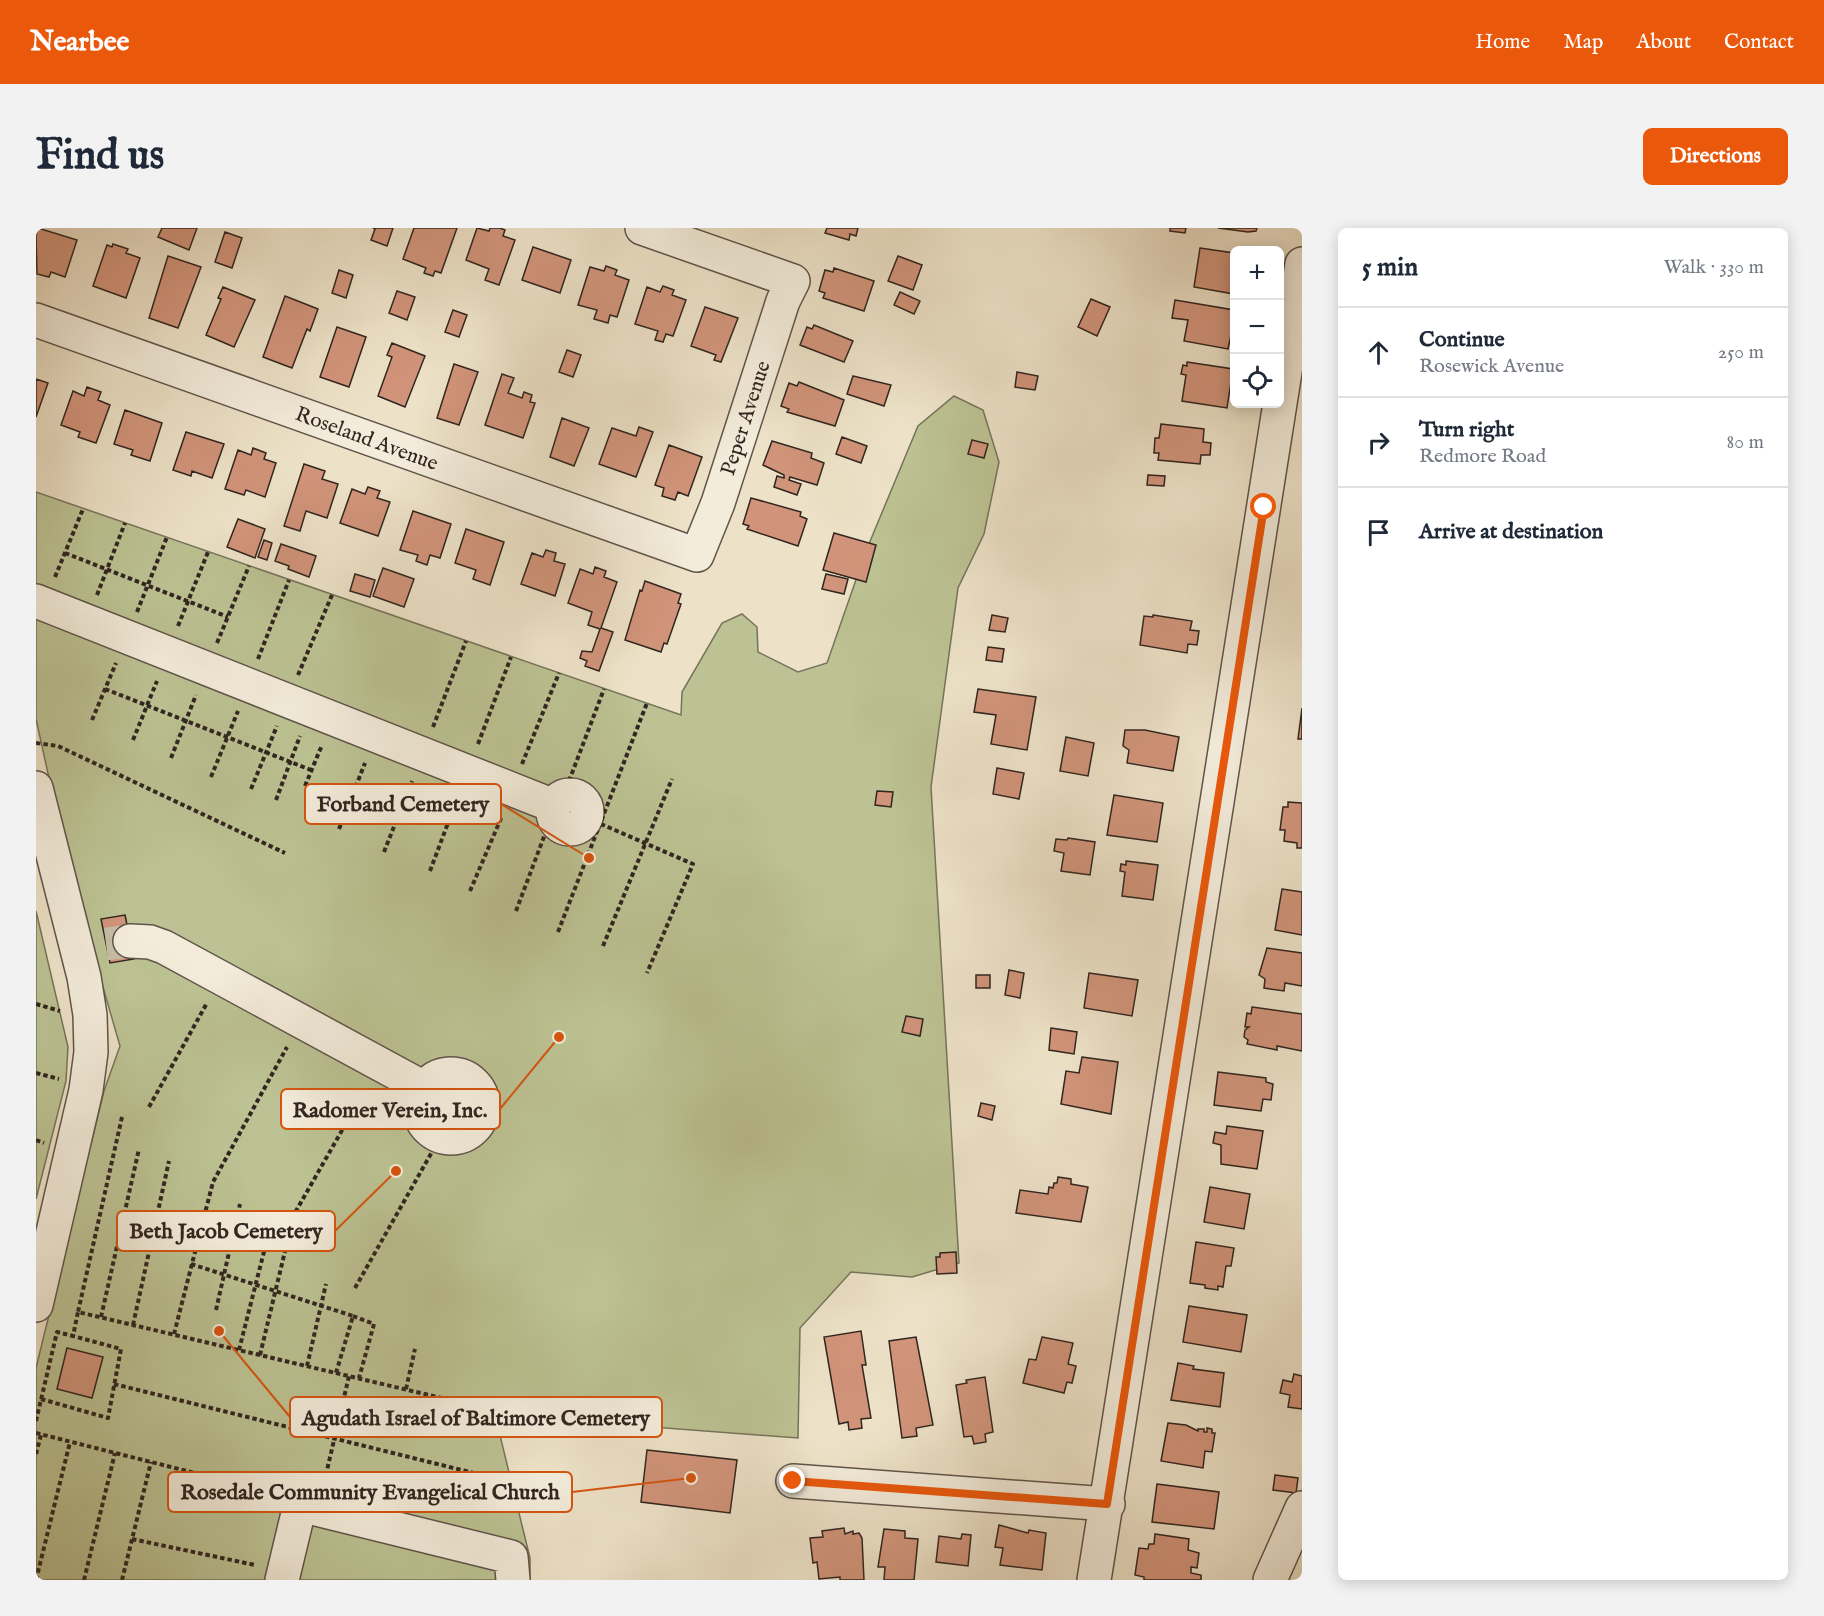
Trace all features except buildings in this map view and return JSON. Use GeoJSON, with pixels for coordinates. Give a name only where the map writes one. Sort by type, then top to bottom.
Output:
{"type":"FeatureCollection","features":[{"type":"Feature","properties":{"kind":"street","name":"Peper Avenue"},"geometry":{"type":"LineString","coordinates":[[642,228],[794,281],[783,301],[718,502],[697,555]]}},
{"type":"Feature","properties":{"kind":"street"},"geometry":{"type":"LineString","coordinates":[[1094,1580],[1302,264]]}},
{"type":"Feature","properties":{"kind":"street","name":"Roseland Avenue"},"geometry":{"type":"LineString","coordinates":[[36,320],[697,555]]}},
{"type":"Feature","properties":{"kind":"street"},"geometry":{"type":"LineString","coordinates":[[40,602],[557,804],[575,795],[583,800],[594,821]]}},
{"type":"Feature","properties":{"kind":"street"},"geometry":{"type":"LineString","coordinates":[[36,788],[104,944],[90,1015],[92,1052],[84,1099],[37,1298]]}},
{"type":"Feature","properties":{"kind":"street"},"geometry":{"type":"LineString","coordinates":[[104,944],[150,942],[164,947],[380,1062],[424,1088]]}},
{"type":"Feature","properties":{"kind":"street"},"geometry":{"type":"LineString","coordinates":[[451,1074],[465,1077],[473,1083],[482,1098],[483,1109],[478,1124],[466,1135],[450,1138],[441,1136],[435,1134],[423,1123],[418,1103],[424,1088],[440,1075],[451,1074]]}},
{"type":"Feature","properties":{"kind":"street"},"geometry":{"type":"LineString","coordinates":[[793,1481],[1107,1504]]}},
{"type":"Feature","properties":{"kind":"street"},"geometry":{"type":"LineString","coordinates":[[271,1573],[300,1506],[512,1557],[513,1580]]}},
{"type":"Feature","properties":{"kind":"street"},"geometry":{"type":"LineString","coordinates":[[1269,1580],[1302,1508]]}},
{"type":"Feature","properties":{"kind":"path"},"geometry":{"type":"LineString","coordinates":[[40,602],[65,553],[83,508]]}},
{"type":"Feature","properties":{"kind":"path"},"geometry":{"type":"LineString","coordinates":[[87,619],[125,523]]}},
{"type":"Feature","properties":{"kind":"path"},"geometry":{"type":"LineString","coordinates":[[65,553],[228,617]]}},
{"type":"Feature","properties":{"kind":"path"},"geometry":{"type":"LineString","coordinates":[[105,689],[311,770]]}},
{"type":"Feature","properties":{"kind":"path"},"geometry":{"type":"LineString","coordinates":[[516,911],[604,689]]}},
{"type":"Feature","properties":{"kind":"path"},"geometry":{"type":"LineString","coordinates":[[558,932],[594,821],[647,703]]}},
{"type":"Feature","properties":{"kind":"path"},"geometry":{"type":"LineString","coordinates":[[276,800],[290,762],[322,713]]}},
{"type":"Feature","properties":{"kind":"path"},"geometry":{"type":"LineString","coordinates":[[305,786],[311,770],[322,713]]}},
{"type":"Feature","properties":{"kind":"path"},"geometry":{"type":"LineString","coordinates":[[339,829],[376,735]]}},
{"type":"Feature","properties":{"kind":"path"},"geometry":{"type":"LineString","coordinates":[[36,743],[58,746],[285,853]]}},
{"type":"Feature","properties":{"kind":"path"},"geometry":{"type":"LineString","coordinates":[[603,946],[672,779]]}},
{"type":"Feature","properties":{"kind":"path"},"geometry":{"type":"LineString","coordinates":[[594,821],[693,864],[647,973]]}},
{"type":"Feature","properties":{"kind":"path"},"geometry":{"type":"LineString","coordinates":[[149,1107],[222,978]]}},
{"type":"Feature","properties":{"kind":"path"},"geometry":{"type":"LineString","coordinates":[[36,1004],[60,1011]]}},
{"type":"Feature","properties":{"kind":"path"},"geometry":{"type":"LineString","coordinates":[[174,1334],[213,1182],[302,1020]]}},
{"type":"Feature","properties":{"kind":"path"},"geometry":{"type":"LineString","coordinates":[[288,1225],[380,1062]]}},
{"type":"Feature","properties":{"kind":"path"},"geometry":{"type":"LineString","coordinates":[[36,1073],[66,1081]]}},
{"type":"Feature","properties":{"kind":"path"},"geometry":{"type":"LineString","coordinates":[[74,1336],[122,1117]]}},
{"type":"Feature","properties":{"kind":"path"},"geometry":{"type":"LineString","coordinates":[[355,1288],[441,1136]]}},
{"type":"Feature","properties":{"kind":"path"},"geometry":{"type":"LineString","coordinates":[[36,1140],[44,1143]]}},
{"type":"Feature","properties":{"kind":"path"},"geometry":{"type":"LineString","coordinates":[[101,1317],[139,1149]]}},
{"type":"Feature","properties":{"kind":"path"},"geometry":{"type":"LineString","coordinates":[[134,1324],[169,1161]]}},
{"type":"Feature","properties":{"kind":"path"},"geometry":{"type":"LineString","coordinates":[[216,1310],[240,1204]]}},
{"type":"Feature","properties":{"kind":"path"},"geometry":{"type":"LineString","coordinates":[[239,1350],[270,1228]]}},
{"type":"Feature","properties":{"kind":"path"},"geometry":{"type":"LineString","coordinates":[[153,1233],[197,1244]]}},
{"type":"Feature","properties":{"kind":"path"},"geometry":{"type":"LineString","coordinates":[[260,1355],[287,1243]]}},
{"type":"Feature","properties":{"kind":"path"},"geometry":{"type":"LineString","coordinates":[[191,1264],[374,1324],[359,1378]]}},
{"type":"Feature","properties":{"kind":"path"},"geometry":{"type":"LineString","coordinates":[[307,1366],[326,1284]]}},
{"type":"Feature","properties":{"kind":"path"},"geometry":{"type":"LineString","coordinates":[[78,1312],[450,1400]]}},
{"type":"Feature","properties":{"kind":"path"},"geometry":{"type":"LineString","coordinates":[[336,1373],[353,1316]]}},
{"type":"Feature","properties":{"kind":"path"},"geometry":{"type":"LineString","coordinates":[[36,1421],[41,1399],[57,1332],[121,1349],[108,1418],[41,1399]]}},
{"type":"Feature","properties":{"kind":"path"},"geometry":{"type":"LineString","coordinates":[[406,1389],[415,1349]]}},
{"type":"Feature","properties":{"kind":"path"},"geometry":{"type":"LineString","coordinates":[[318,1510],[349,1376]]}},
{"type":"Feature","properties":{"kind":"path"},"geometry":{"type":"LineString","coordinates":[[114,1384],[502,1480]]}},
{"type":"Feature","properties":{"kind":"path"},"geometry":{"type":"LineString","coordinates":[[36,1455],[38,1434],[278,1494]]}},
{"type":"Feature","properties":{"kind":"path"},"geometry":{"type":"LineString","coordinates":[[36,1580],[70,1442]]}},
{"type":"Feature","properties":{"kind":"path"},"geometry":{"type":"LineString","coordinates":[[84,1580],[115,1453]]}},
{"type":"Feature","properties":{"kind":"path"},"geometry":{"type":"LineString","coordinates":[[122,1580],[151,1462]]}},
{"type":"Feature","properties":{"kind":"path"},"geometry":{"type":"LineString","coordinates":[[132,1539],[271,1573]]}},
{"type":"Feature","properties":{"kind":"green space"},"geometry":{"type":"Polygon","coordinates":[[[954,396],[983,410],[999,462],[984,534],[958,588],[931,787],[959,1263],[912,1277],[851,1272],[800,1328],[798,1438],[495,1415],[530,1558],[530,1580],[36,1580],[36,1368],[104,1091],[120,1046],[70,873],[36,719],[36,492],[681,715],[682,692],[722,623],[742,614],[757,627],[758,652],[798,672],[827,663],[866,551],[918,426],[954,396]]]}},
{"type":"Feature","properties":{"kind":"green space"},"geometry":{"type":"Polygon","coordinates":[[[36,911],[68,1047],[66,1081],[36,1199],[36,911]]]}},
{"type":"Feature","properties":{"kind":"tunnel"},"geometry":{"type":"LineString","coordinates":[[106,944],[130,941]]}},
{"type":"Feature","properties":{"kind":"place","name":"Forband Cemetery"},"geometry":{"type":"Point","coordinates":[589,858]}},
{"type":"Feature","properties":{"kind":"place","name":"Radomer Verein, Inc."},"geometry":{"type":"Point","coordinates":[559,1037]}},
{"type":"Feature","properties":{"kind":"place","name":"Beth Jacob Cemetery"},"geometry":{"type":"Point","coordinates":[396,1171]}},
{"type":"Feature","properties":{"kind":"place","name":"Agudath Israel of Baltimore Cemetery"},"geometry":{"type":"Point","coordinates":[219,1331]}},
{"type":"Feature","properties":{"kind":"place","name":"Rosedale Community Evangelical Church"},"geometry":{"type":"Point","coordinates":[691,1478]}},
{"type":"Feature","properties":{"kind":"route"},"geometry":{"type":"LineString","coordinates":[[793,1481],[1107,1504],[1264,507]]}}]}
